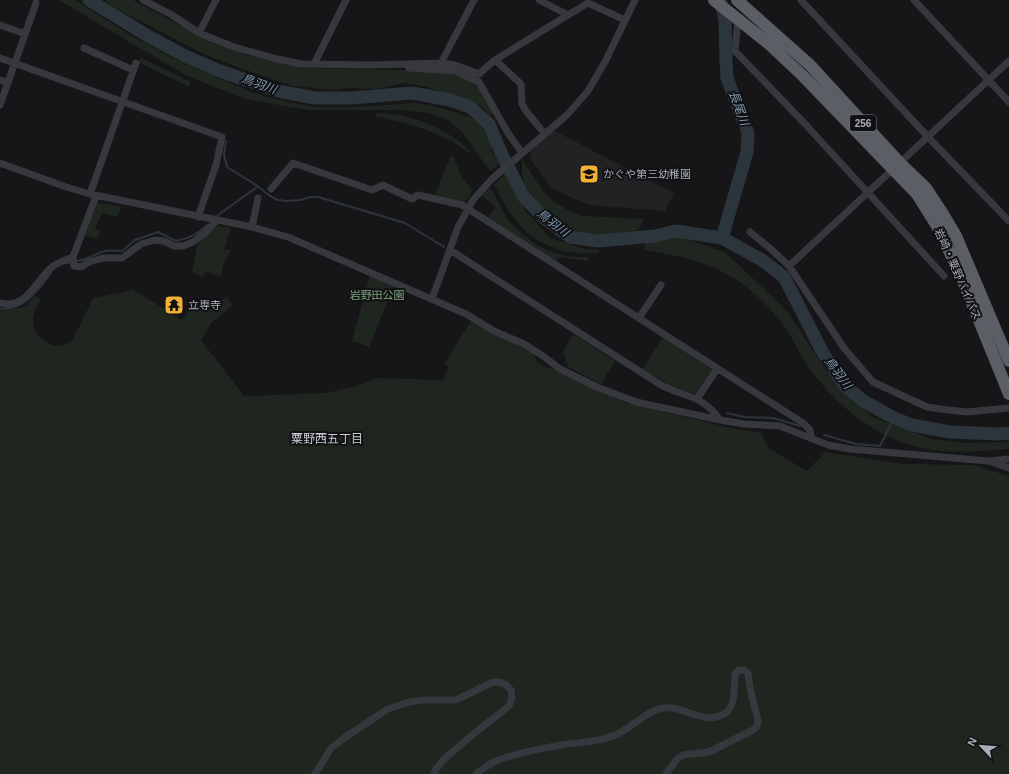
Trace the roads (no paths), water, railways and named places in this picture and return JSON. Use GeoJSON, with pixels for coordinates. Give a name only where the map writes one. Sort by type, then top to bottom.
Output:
{"type":"FeatureCollection","features":[{"type":"Feature","properties":{"kind":"highway","name":"岩崎・粟野バイパス"},"geometry":{"type":"LineString","coordinates":[[714,0],[769,44],[897,166]]}},
{"type":"Feature","properties":{"kind":"highway","name":"岩崎・粟野バイパス"},"geometry":{"type":"LineString","coordinates":[[737,0],[810,64],[897,166],[917,194],[963,266],[1009,360]]}},
{"type":"Feature","properties":{"kind":"highway","name":"岩崎・粟野バイパス"},"geometry":{"type":"LineString","coordinates":[[963,266],[1009,394]]}},
{"type":"Feature","properties":{"kind":"street"},"geometry":{"type":"LineString","coordinates":[[143,0],[172,15],[199,33],[257,54],[277,59],[302,64],[374,65],[441,63],[455,65],[479,74],[495,60],[588,3],[625,20]]}},
{"type":"Feature","properties":{"kind":"street"},"geometry":{"type":"LineString","coordinates":[[199,33],[216,0]]}},
{"type":"Feature","properties":{"kind":"street"},"geometry":{"type":"LineString","coordinates":[[314,64],[346,0]]}},
{"type":"Feature","properties":{"kind":"street"},"geometry":{"type":"LineString","coordinates":[[441,63],[474,0]]}},
{"type":"Feature","properties":{"kind":"street"},"geometry":{"type":"LineString","coordinates":[[540,0],[568,15]]}},
{"type":"Feature","properties":{"kind":"street"},"geometry":{"type":"LineString","coordinates":[[432,299],[458,227],[468,208],[492,179],[544,133],[567,115],[588,91],[605,62],[635,0]]}},
{"type":"Feature","properties":{"kind":"street"},"geometry":{"type":"LineString","coordinates":[[801,0],[928,137],[1009,221]]}},
{"type":"Feature","properties":{"kind":"street"},"geometry":{"type":"LineString","coordinates":[[914,0],[1009,102]]}},
{"type":"Feature","properties":{"kind":"street"},"geometry":{"type":"LineString","coordinates":[[0,105],[36,3]]}},
{"type":"Feature","properties":{"kind":"street"},"geometry":{"type":"LineString","coordinates":[[733,15],[735,51],[807,126],[944,276]]}},
{"type":"Feature","properties":{"kind":"street"},"geometry":{"type":"LineString","coordinates":[[0,25],[25,34]]}},
{"type":"Feature","properties":{"kind":"street"},"geometry":{"type":"LineString","coordinates":[[84,48],[134,66],[93,195],[74,260],[74,266],[81,268],[89,262],[103,258],[122,258],[141,244],[154,240],[164,241],[174,246],[183,246],[193,242],[204,234],[214,220]]}},
{"type":"Feature","properties":{"kind":"street"},"geometry":{"type":"LineString","coordinates":[[0,58],[222,137],[216,165],[198,217]]}},
{"type":"Feature","properties":{"kind":"street"},"geometry":{"type":"LineString","coordinates":[[495,60],[521,84],[522,104],[544,133]]}},
{"type":"Feature","properties":{"kind":"street"},"geometry":{"type":"LineString","coordinates":[[789,266],[1009,61]]}},
{"type":"Feature","properties":{"kind":"street"},"geometry":{"type":"LineString","coordinates":[[402,64],[410,69],[440,69],[455,71],[479,82],[521,154]]}},
{"type":"Feature","properties":{"kind":"street"},"geometry":{"type":"LineString","coordinates":[[0,80],[8,83]]}},
{"type":"Feature","properties":{"kind":"street"},"geometry":{"type":"LineString","coordinates":[[0,163],[59,185],[93,195],[252,227],[288,237],[466,314],[494,331],[524,344],[560,369],[597,387],[636,402],[720,420],[744,424],[780,426],[828,444],[850,449],[988,461],[1009,458]]}},
{"type":"Feature","properties":{"kind":"street"},"geometry":{"type":"LineString","coordinates":[[271,189],[293,163],[372,190],[383,185],[412,199],[418,195],[446,200],[468,208],[803,423],[810,430],[810,437]]}},
{"type":"Feature","properties":{"kind":"street"},"geometry":{"type":"LineString","coordinates":[[252,227],[258,198]]}},
{"type":"Feature","properties":{"kind":"street"},"geometry":{"type":"LineString","coordinates":[[750,232],[789,266],[844,348],[873,382],[927,407],[967,412],[1009,408]]}},
{"type":"Feature","properties":{"kind":"street"},"geometry":{"type":"LineString","coordinates":[[450,250],[661,385],[670,390],[697,399],[713,410],[720,420]]}},
{"type":"Feature","properties":{"kind":"street"},"geometry":{"type":"LineString","coordinates":[[0,304],[12,304],[22,300],[29,295],[51,268],[59,262],[74,260]]}},
{"type":"Feature","properties":{"kind":"street"},"geometry":{"type":"LineString","coordinates":[[639,318],[661,285]]}},
{"type":"Feature","properties":{"kind":"street"},"geometry":{"type":"LineString","coordinates":[[697,399],[717,369]]}},
{"type":"Feature","properties":{"kind":"street"},"geometry":{"type":"LineString","coordinates":[[988,461],[1009,468]]}},
{"type":"Feature","properties":{"kind":"street"},"geometry":{"type":"LineString","coordinates":[[476,774],[494,762],[518,754],[561,745],[610,738],[623,732],[651,712],[661,708],[672,708],[701,718],[714,718],[726,714],[732,704],[735,674],[739,670],[744,670],[748,673],[750,693],[758,720],[757,726],[753,730],[709,752],[683,755],[678,758],[666,774]]}},
{"type":"Feature","properties":{"kind":"street"},"geometry":{"type":"LineString","coordinates":[[315,774],[331,748],[388,709],[409,702],[423,700],[456,700],[493,682],[500,682],[506,685],[510,690],[512,698],[509,706],[443,760],[434,774]]}},
{"type":"Feature","properties":{"kind":"waterway","name":"鳥羽川"},"geometry":{"type":"LineString","coordinates":[[89,0],[148,36],[185,56],[220,71],[278,91],[315,98],[351,98],[412,93],[450,100],[470,107],[489,124],[503,157],[524,197],[544,218],[570,237],[598,241],[655,236],[676,231],[722,238],[762,260],[784,277],[823,353],[845,386],[865,402],[894,418],[912,425],[950,432],[1009,433]]}},
{"type":"Feature","properties":{"kind":"waterway","name":"長尾川"},"geometry":{"type":"LineString","coordinates":[[720,0],[725,19],[727,78],[748,133],[747,152],[722,238]]}},
{"type":"Feature","properties":{"kind":"waterway"},"geometry":{"type":"LineString","coordinates":[[226,141],[224,155],[227,167],[278,200],[287,201],[318,197],[405,223],[444,247]]}},
{"type":"Feature","properties":{"kind":"waterway"},"geometry":{"type":"LineString","coordinates":[[214,218],[257,187]]}},
{"type":"Feature","properties":{"kind":"waterway"},"geometry":{"type":"LineString","coordinates":[[67,263],[83,260],[106,251],[122,251],[135,240],[158,232],[176,241],[180,240],[196,234],[207,225]]}},
{"type":"Feature","properties":{"kind":"waterway"},"geometry":{"type":"LineString","coordinates":[[0,309],[17,306],[30,298],[51,273]]}},
{"type":"Feature","properties":{"kind":"waterway"},"geometry":{"type":"LineString","coordinates":[[727,413],[744,417],[773,418],[800,426]]}},
{"type":"Feature","properties":{"kind":"waterway"},"geometry":{"type":"LineString","coordinates":[[824,435],[856,444],[880,446],[894,418]]}},
{"type":"Feature","properties":{"kind":"place","name":"かぐや第三幼稚園"},"geometry":{"type":"Point","coordinates":[589,174]}},
{"type":"Feature","properties":{"kind":"place","name":"立専寺"},"geometry":{"type":"Point","coordinates":[174,305]}},
{"type":"Feature","properties":{"kind":"district","name":"粟野西五丁目"},"geometry":{"type":"Point","coordinates":[327,439]}},
{"type":"Feature","properties":{"kind":"park label","name":"岩野田公園"},"geometry":{"type":"Point","coordinates":[377,295]}}]}
